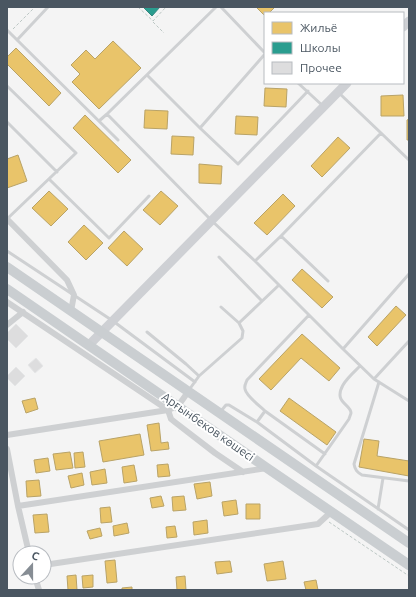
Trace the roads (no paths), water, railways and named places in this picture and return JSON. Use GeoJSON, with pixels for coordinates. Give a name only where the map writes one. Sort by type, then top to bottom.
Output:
{"type":"FeatureCollection","features":[{"type":"Feature","properties":{"kind":"main road","name":"Арғынбеков көшесі"},"geometry":{"type":"LineString","coordinates":[[7,267],[409,543]]}},
{"type":"Feature","properties":{"kind":"main road","name":"Арғынбеков көшесі"},"geometry":{"type":"LineString","coordinates":[[7,289],[89,345],[173,408],[267,468],[327,515],[409,565]]}},
{"type":"Feature","properties":{"kind":"street"},"geometry":{"type":"LineString","coordinates":[[89,345],[346,84]]}},
{"type":"Feature","properties":{"kind":"street"},"geometry":{"type":"LineString","coordinates":[[7,219],[67,280],[74,295],[71,311]]}},
{"type":"Feature","properties":{"kind":"street"},"geometry":{"type":"LineString","coordinates":[[7,302],[173,408]]}},
{"type":"Feature","properties":{"kind":"street"},"geometry":{"type":"LineString","coordinates":[[7,325],[22,312]]}},
{"type":"Feature","properties":{"kind":"street"},"geometry":{"type":"LineString","coordinates":[[188,392],[173,408],[171,418],[215,453],[243,472]]}},
{"type":"Feature","properties":{"kind":"street"},"geometry":{"type":"LineString","coordinates":[[7,435],[173,408]]}},
{"type":"Feature","properties":{"kind":"street"},"geometry":{"type":"LineString","coordinates":[[7,449],[27,545]]}},
{"type":"Feature","properties":{"kind":"street"},"geometry":{"type":"LineString","coordinates":[[18,506],[267,468]]}},
{"type":"Feature","properties":{"kind":"street"},"geometry":{"type":"LineString","coordinates":[[52,564],[318,524],[327,515]]}},
{"type":"Feature","properties":{"kind":"lane"},"geometry":{"type":"LineString","coordinates":[[17,40],[48,7]]}},
{"type":"Feature","properties":{"kind":"lane"},"geometry":{"type":"LineString","coordinates":[[99,121],[147,76],[216,7]]}},
{"type":"Feature","properties":{"kind":"lane"},"geometry":{"type":"LineString","coordinates":[[221,7],[264,52]]}},
{"type":"Feature","properties":{"kind":"lane"},"geometry":{"type":"LineString","coordinates":[[8,32],[118,140]]}},
{"type":"Feature","properties":{"kind":"lane"},"geometry":{"type":"LineString","coordinates":[[200,128],[264,54]]}},
{"type":"Feature","properties":{"kind":"lane"},"geometry":{"type":"LineString","coordinates":[[147,76],[238,164],[308,91]]}},
{"type":"Feature","properties":{"kind":"lane"},"geometry":{"type":"LineString","coordinates":[[299,84],[324,107]]}},
{"type":"Feature","properties":{"kind":"lane"},"geometry":{"type":"LineString","coordinates":[[7,86],[76,153],[7,219]]}},
{"type":"Feature","properties":{"kind":"lane"},"geometry":{"type":"LineString","coordinates":[[338,92],[409,160]]}},
{"type":"Feature","properties":{"kind":"lane"},"geometry":{"type":"LineString","coordinates":[[107,114],[212,221],[255,261],[360,366],[374,379],[409,401]]}},
{"type":"Feature","properties":{"kind":"lane"},"geometry":{"type":"LineString","coordinates":[[7,122],[57,172]]}},
{"type":"Feature","properties":{"kind":"lane"},"geometry":{"type":"LineString","coordinates":[[255,261],[381,133]]}},
{"type":"Feature","properties":{"kind":"lane"},"geometry":{"type":"LineString","coordinates":[[49,179],[109,238],[149,196]]}},
{"type":"Feature","properties":{"kind":"lane"},"geometry":{"type":"LineString","coordinates":[[281,236],[328,281]]}},
{"type":"Feature","properties":{"kind":"lane"},"geometry":{"type":"LineString","coordinates":[[7,250],[113,321],[194,382]]}},
{"type":"Feature","properties":{"kind":"lane"},"geometry":{"type":"LineString","coordinates":[[219,257],[262,301]]}},
{"type":"Feature","properties":{"kind":"lane"},"geometry":{"type":"LineString","coordinates":[[343,349],[409,274]]}},
{"type":"Feature","properties":{"kind":"lane"},"geometry":{"type":"LineString","coordinates":[[405,278],[409,281]]}},
{"type":"Feature","properties":{"kind":"lane"},"geometry":{"type":"LineString","coordinates":[[239,322],[279,285]]}},
{"type":"Feature","properties":{"kind":"lane"},"geometry":{"type":"LineString","coordinates":[[188,392],[199,376],[242,338],[244,331],[239,322],[221,307]]}},
{"type":"Feature","properties":{"kind":"lane"},"geometry":{"type":"LineString","coordinates":[[309,315],[247,380],[244,385],[247,394],[265,411],[325,454]]}},
{"type":"Feature","properties":{"kind":"lane"},"geometry":{"type":"LineString","coordinates":[[147,332],[199,376]]}},
{"type":"Feature","properties":{"kind":"lane"},"geometry":{"type":"LineString","coordinates":[[374,379],[409,341]]}},
{"type":"Feature","properties":{"kind":"lane"},"geometry":{"type":"LineString","coordinates":[[316,466],[349,419],[351,413],[350,409],[340,399],[340,393],[347,380],[360,366]]}},
{"type":"Feature","properties":{"kind":"lane"},"geometry":{"type":"LineString","coordinates":[[379,382],[354,468],[362,475],[409,481]]}},
{"type":"Feature","properties":{"kind":"lane"},"geometry":{"type":"LineString","coordinates":[[219,413],[226,405],[229,405],[257,422],[316,466],[409,530]]}},
{"type":"Feature","properties":{"kind":"lane"},"geometry":{"type":"LineString","coordinates":[[257,422],[265,411]]}},
{"type":"Feature","properties":{"kind":"lane"},"geometry":{"type":"LineString","coordinates":[[378,509],[384,478]]}}]}
